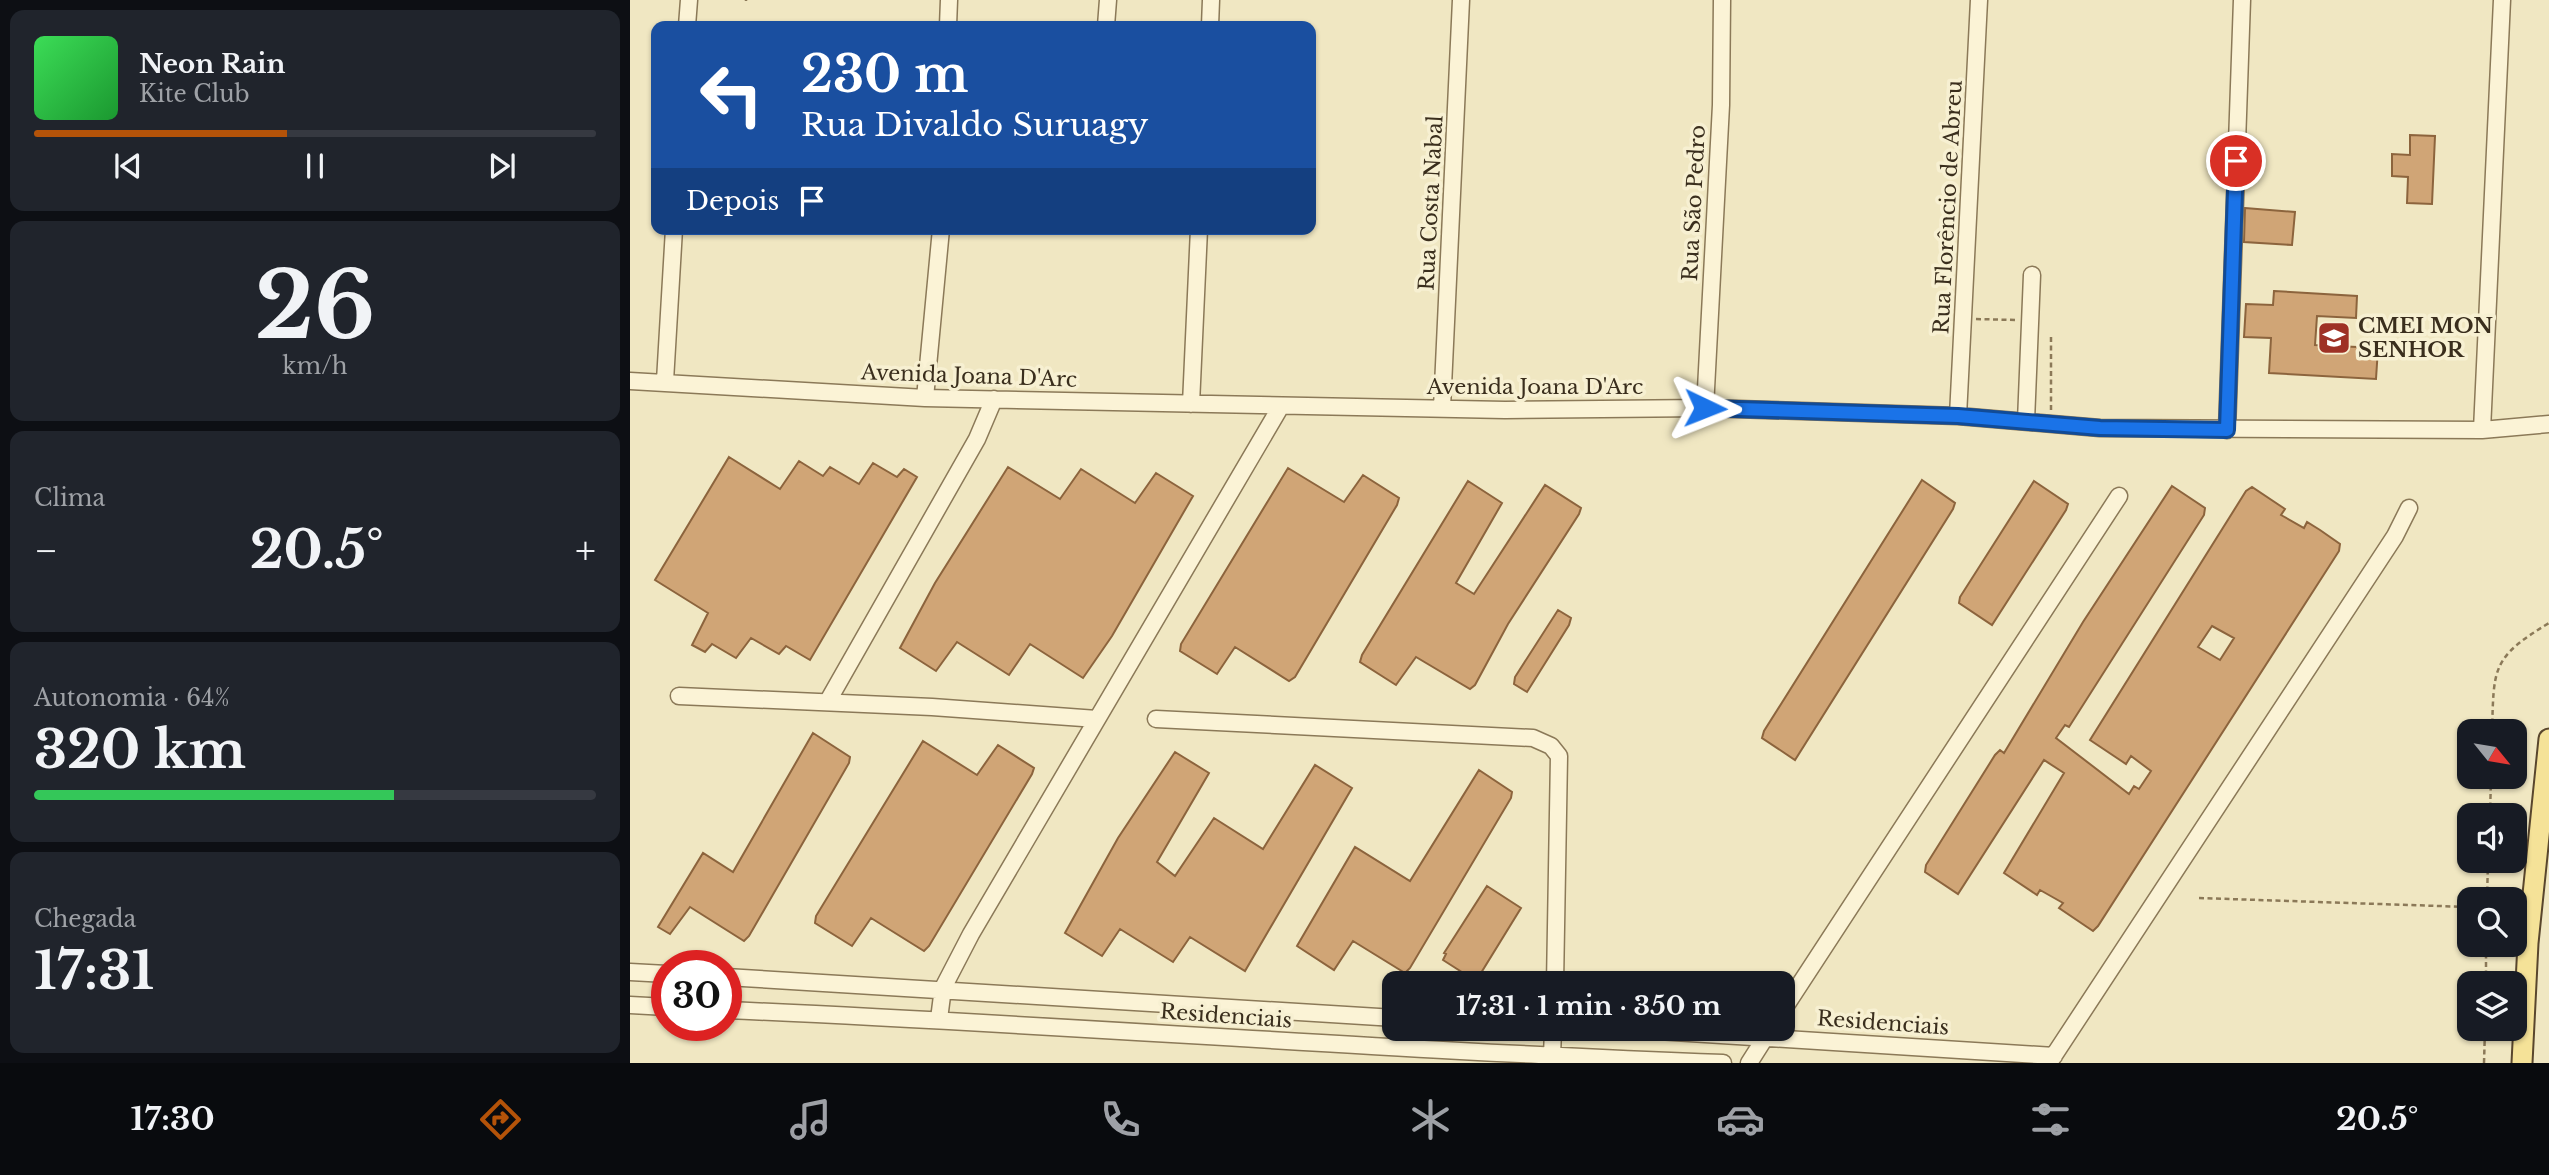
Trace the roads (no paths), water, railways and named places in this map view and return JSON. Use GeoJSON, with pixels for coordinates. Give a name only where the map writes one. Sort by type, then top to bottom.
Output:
{"type":"FeatureCollection","features":[{"type":"Feature","properties":{"kind":"main road"},"geometry":{"type":"LineString","coordinates":[[2522,1063],[2528,943],[2549,739]]}},
{"type":"Feature","properties":{"kind":"street"},"geometry":{"type":"LineString","coordinates":[[687,21],[689,0]]}},
{"type":"Feature","properties":{"kind":"street"},"geometry":{"type":"LineString","coordinates":[[948,21],[949,0]]}},
{"type":"Feature","properties":{"kind":"street"},"geometry":{"type":"LineString","coordinates":[[1106,21],[1108,0]]}},
{"type":"Feature","properties":{"kind":"street"},"geometry":{"type":"LineString","coordinates":[[1210,21],[1211,0]]}},
{"type":"Feature","properties":{"kind":"street","name":"Rua Costa Nabal"},"geometry":{"type":"LineString","coordinates":[[1442,408],[1461,0]]}},
{"type":"Feature","properties":{"kind":"street","name":"Rua São Pedro"},"geometry":{"type":"LineString","coordinates":[[1705,408],[1721,105],[1723,0]]}},
{"type":"Feature","properties":{"kind":"street","name":"Rua Florêncio de Abreu"},"geometry":{"type":"LineString","coordinates":[[1958,416],[1965,319],[1979,0]]}},
{"type":"Feature","properties":{"kind":"street"},"geometry":{"type":"LineString","coordinates":[[2227,430],[2242,0]]}},
{"type":"Feature","properties":{"kind":"street"},"geometry":{"type":"LineString","coordinates":[[2482,430],[2502,0]]}},
{"type":"Feature","properties":{"kind":"street"},"geometry":{"type":"LineString","coordinates":[[665,381],[674,235]]}},
{"type":"Feature","properties":{"kind":"street"},"geometry":{"type":"LineString","coordinates":[[925,398],[939,276],[941,235]]}},
{"type":"Feature","properties":{"kind":"street"},"geometry":{"type":"LineString","coordinates":[[1191,404],[1199,235]]}},
{"type":"Feature","properties":{"kind":"street"},"geometry":{"type":"LineString","coordinates":[[2026,421],[2032,275]]}},
{"type":"Feature","properties":{"kind":"street","name":"Avenida Joana D'Arc"},"geometry":{"type":"LineString","coordinates":[[630,381],[925,398],[1281,406],[1705,408],[1958,416],[2100,428],[2482,430],[2549,424]]}},
{"type":"Feature","properties":{"kind":"street"},"geometry":{"type":"LineString","coordinates":[[828,701],[977,439],[994,399]]}},
{"type":"Feature","properties":{"kind":"street"},"geometry":{"type":"LineString","coordinates":[[939,1019],[943,988],[1281,406]]}},
{"type":"Feature","properties":{"kind":"street"},"geometry":{"type":"LineString","coordinates":[[1795,992],[2119,496]]}},
{"type":"Feature","properties":{"kind":"street"},"geometry":{"type":"LineString","coordinates":[[2051,1059],[2388,548],[2409,508]]}},
{"type":"Feature","properties":{"kind":"street"},"geometry":{"type":"LineString","coordinates":[[679,696],[828,701],[1097,719]]}},
{"type":"Feature","properties":{"kind":"street"},"geometry":{"type":"LineString","coordinates":[[1156,719],[1533,738],[1551,746],[1559,756],[1560,795],[1555,971]]}},
{"type":"Feature","properties":{"kind":"street"},"geometry":{"type":"LineString","coordinates":[[630,972],[651,973]]}},
{"type":"Feature","properties":{"kind":"street","name":"Residenciais"},"geometry":{"type":"LineString","coordinates":[[742,978],[943,988],[1236,1010],[1382,1017]]}},
{"type":"Feature","properties":{"kind":"street"},"geometry":{"type":"LineString","coordinates":[[630,1005],[651,1006]]}},
{"type":"Feature","properties":{"kind":"street"},"geometry":{"type":"LineString","coordinates":[[1234,1038],[1236,1010]]}},
{"type":"Feature","properties":{"kind":"street","name":"Residenciais"},"geometry":{"type":"LineString","coordinates":[[742,1011],[939,1019],[1234,1038],[1449,1057],[1552,1057],[1723,1063]]}},
{"type":"Feature","properties":{"kind":"street","name":"Residenciais"},"geometry":{"type":"LineString","coordinates":[[1795,1034],[2051,1059]]}},
{"type":"Feature","properties":{"kind":"street"},"geometry":{"type":"LineString","coordinates":[[1552,1057],[1553,1041]]}},
{"type":"Feature","properties":{"kind":"street"},"geometry":{"type":"LineString","coordinates":[[1749,1063],[1763,1041]]}},
{"type":"Feature","properties":{"kind":"place","name":"CMEI MON SENHOR"},"geometry":{"type":"Point","coordinates":[2334,338]}}]}
